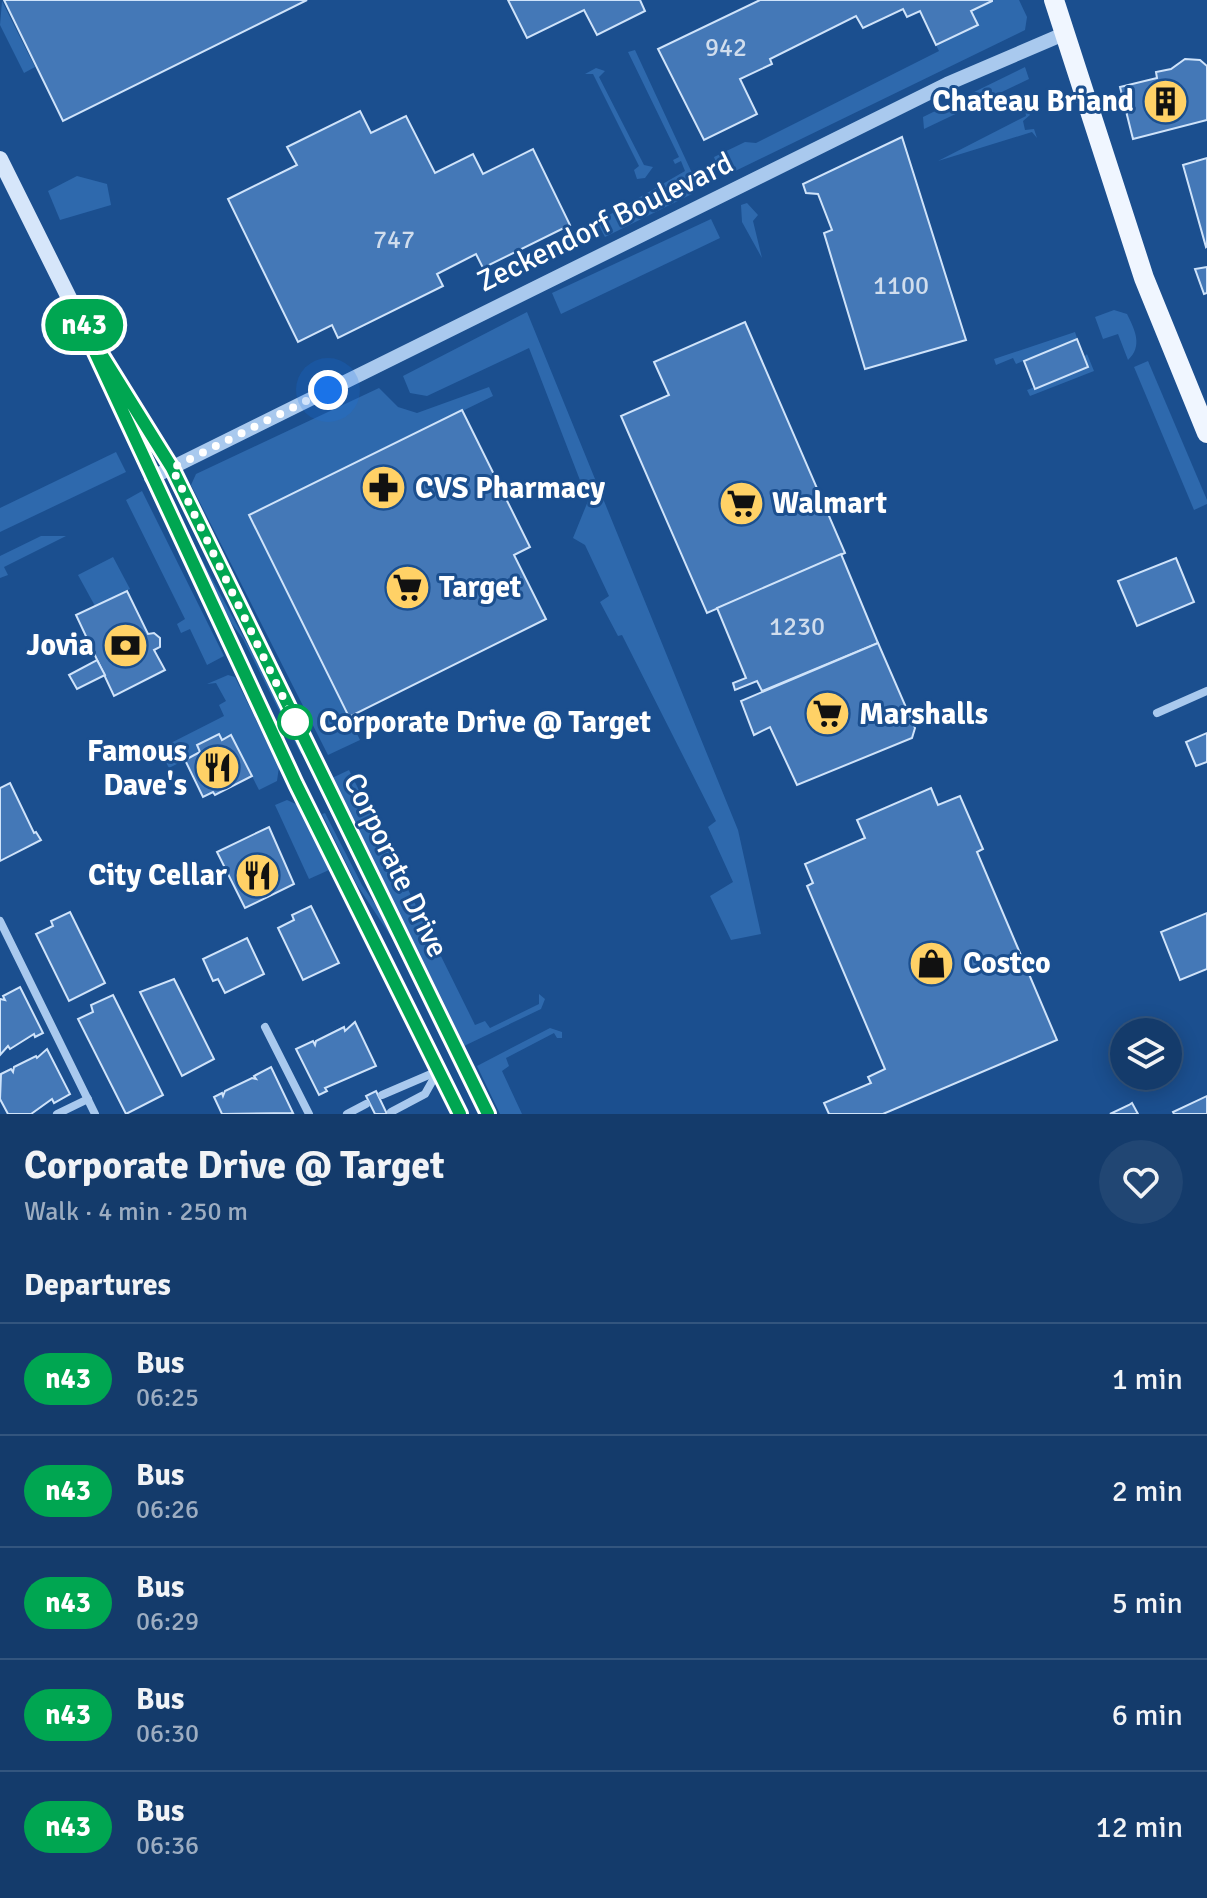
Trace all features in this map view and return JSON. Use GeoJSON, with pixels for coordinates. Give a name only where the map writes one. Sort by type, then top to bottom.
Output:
{"type":"FeatureCollection","features":[{"type":"Feature","properties":{"kind":"main road"},"geometry":{"type":"LineString","coordinates":[[1054,0],[1144,278],[1207,433]]}},
{"type":"Feature","properties":{"kind":"main road"},"geometry":{"type":"LineString","coordinates":[[0,159],[5,182],[80,320],[172,468]]}},
{"type":"Feature","properties":{"kind":"main road"},"geometry":{"type":"LineString","coordinates":[[80,320],[151,478]]}},
{"type":"Feature","properties":{"kind":"main road","name":"Corporate Drive"},"geometry":{"type":"LineString","coordinates":[[172,468],[488,1114]]}},
{"type":"Feature","properties":{"kind":"main road","name":"Corporate Drive"},"geometry":{"type":"LineString","coordinates":[[151,478],[303,798],[460,1114]]}},
{"type":"Feature","properties":{"kind":"street","name":"Zeckendorf Boulevard"},"geometry":{"type":"LineString","coordinates":[[151,478],[947,84],[1066,33]]}},
{"type":"Feature","properties":{"kind":"street"},"geometry":{"type":"LineString","coordinates":[[1157,713],[1207,691]]}},
{"type":"Feature","properties":{"kind":"street"},"geometry":{"type":"LineString","coordinates":[[0,921],[95,1114]]}},
{"type":"Feature","properties":{"kind":"street"},"geometry":{"type":"LineString","coordinates":[[265,1027],[309,1114]]}},
{"type":"Feature","properties":{"kind":"street"},"geometry":{"type":"LineString","coordinates":[[382,1095],[439,1071]]}},
{"type":"Feature","properties":{"kind":"street"},"geometry":{"type":"LineString","coordinates":[[391,1112],[425,1094],[439,1071]]}},
{"type":"Feature","properties":{"kind":"street"},"geometry":{"type":"LineString","coordinates":[[57,1114],[88,1099]]}},
{"type":"Feature","properties":{"kind":"street"},"geometry":{"type":"LineString","coordinates":[[354,1112],[366,1104]]}},
{"type":"Feature","properties":{"kind":"shaded area"},"geometry":{"type":"Polygon","coordinates":[[[991,0],[1019,0],[1027,17],[1025,30],[727,175],[720,173],[714,157],[745,142],[756,143],[939,51],[936,45],[978,25],[971,11],[991,0]]]}},
{"type":"Feature","properties":{"kind":"shaded area"},"geometry":{"type":"Polygon","coordinates":[[[2,1],[35,67],[24,73],[0,25],[2,1]]]}},
{"type":"Feature","properties":{"kind":"shaded area"},"geometry":{"type":"Polygon","coordinates":[[[635,50],[698,186],[692,194],[605,237],[597,222],[685,171],[681,161],[675,164],[673,160],[679,157],[628,52],[635,50]]]}},
{"type":"Feature","properties":{"kind":"shaded area"},"geometry":{"type":"Polygon","coordinates":[[[1025,67],[1029,79],[924,129],[923,117],[1025,67]]]}},
{"type":"Feature","properties":{"kind":"shaded area"},"geometry":{"type":"Polygon","coordinates":[[[596,68],[605,71],[599,77],[644,165],[653,167],[645,178],[637,179],[634,170],[639,166],[593,74],[585,74],[596,68]]]}},
{"type":"Feature","properties":{"kind":"shaded area"},"geometry":{"type":"Polygon","coordinates":[[[1025,108],[1030,115],[1023,121],[1025,130],[1034,129],[1037,138],[1032,132],[938,161],[1026,116],[1025,108]]]}},
{"type":"Feature","properties":{"kind":"shaded area"},"geometry":{"type":"Polygon","coordinates":[[[77,176],[107,184],[111,205],[60,220],[48,191],[77,176]]]}},
{"type":"Feature","properties":{"kind":"shaded area"},"geometry":{"type":"Polygon","coordinates":[[[747,203],[758,215],[753,221],[762,258],[742,222],[741,205],[747,203]]]}},
{"type":"Feature","properties":{"kind":"shaded area"},"geometry":{"type":"Polygon","coordinates":[[[711,219],[720,238],[561,314],[552,293],[711,219]]]}},
{"type":"Feature","properties":{"kind":"shaded area"},"geometry":{"type":"Polygon","coordinates":[[[1114,310],[1127,314],[1135,332],[1135,349],[1128,360],[1118,334],[1103,339],[1095,317],[1114,310]]]}},
{"type":"Feature","properties":{"kind":"shaded area"},"geometry":{"type":"Polygon","coordinates":[[[527,312],[738,830],[761,934],[731,940],[710,896],[733,882],[708,827],[716,821],[622,635],[618,636],[600,602],[609,596],[585,545],[573,538],[588,501],[529,348],[427,396],[410,393],[403,376],[527,312]]]}},
{"type":"Feature","properties":{"kind":"shaded area"},"geometry":{"type":"Polygon","coordinates":[[[1075,332],[1080,347],[1067,343],[1016,364],[1013,358],[996,365],[994,359],[1075,332]]]}},
{"type":"Feature","properties":{"kind":"shaded area"},"geometry":{"type":"Polygon","coordinates":[[[1087,354],[1094,371],[1030,396],[1027,390],[1088,367],[1084,357],[1087,354]]]}},
{"type":"Feature","properties":{"kind":"shaded area"},"geometry":{"type":"Polygon","coordinates":[[[1148,361],[1207,500],[1207,504],[1194,510],[1134,367],[1148,361]]]}},
{"type":"Feature","properties":{"kind":"shaded area"},"geometry":{"type":"Polygon","coordinates":[[[489,387],[493,396],[250,515],[360,740],[328,755],[191,485],[196,474],[379,388],[398,407],[417,413],[489,387]]]}},
{"type":"Feature","properties":{"kind":"shaded area"},"geometry":{"type":"Polygon","coordinates":[[[116,452],[126,472],[0,532],[0,508],[116,452]]]}},
{"type":"Feature","properties":{"kind":"shaded area"},"geometry":{"type":"Polygon","coordinates":[[[142,491],[224,656],[207,665],[190,629],[181,633],[177,624],[185,619],[126,500],[142,491]]]}},
{"type":"Feature","properties":{"kind":"shaded area"},"geometry":{"type":"Polygon","coordinates":[[[173,504],[304,752],[301,754],[243,639],[221,609],[173,504]]]}},
{"type":"Feature","properties":{"kind":"shaded area"},"geometry":{"type":"Polygon","coordinates":[[[41,536],[66,536],[4,567],[8,575],[0,578],[0,556],[41,536]]]}},
{"type":"Feature","properties":{"kind":"shaded area"},"geometry":{"type":"Polygon","coordinates":[[[113,557],[130,589],[95,606],[78,575],[113,557]]]}},
{"type":"Feature","properties":{"kind":"shaded area"},"geometry":{"type":"Polygon","coordinates":[[[228,675],[235,677],[279,767],[277,781],[259,790],[231,735],[222,740],[218,734],[197,745],[200,752],[169,768],[159,749],[224,716],[219,705],[226,701],[216,683],[207,684],[228,675]]]}},
{"type":"Feature","properties":{"kind":"shaded area"},"geometry":{"type":"Polygon","coordinates":[[[349,770],[475,1025],[485,1021],[490,1028],[539,1004],[539,994],[545,999],[541,1009],[464,1046],[332,778],[349,770]]]}},
{"type":"Feature","properties":{"kind":"shaded area"},"geometry":{"type":"Polygon","coordinates":[[[287,800],[298,805],[329,870],[309,879],[275,805],[287,800]]]}},
{"type":"Feature","properties":{"kind":"shaded area"},"geometry":{"type":"Polygon","coordinates":[[[325,813],[362,885],[388,923],[445,1039],[442,1041],[392,938],[357,885],[322,814],[325,813]]]}},
{"type":"Feature","properties":{"kind":"shaded area"},"geometry":{"type":"Polygon","coordinates":[[[550,1028],[562,1032],[562,1038],[557,1038],[554,1033],[506,1058],[509,1066],[502,1071],[522,1114],[500,1114],[477,1066],[550,1028]]]}},
{"type":"Feature","properties":{"kind":"building"},"geometry":{"type":"Polygon","coordinates":[[[4,0],[307,0],[63,121],[4,0]]]}},
{"type":"Feature","properties":{"kind":"building"},"geometry":{"type":"Polygon","coordinates":[[[508,0],[640,0],[645,11],[597,35],[584,10],[527,38],[508,0]]]}},
{"type":"Feature","properties":{"kind":"building"},"geometry":{"type":"Polygon","coordinates":[[[760,0],[992,1],[971,11],[978,25],[936,45],[920,11],[907,17],[903,9],[863,28],[856,16],[770,59],[772,64],[740,79],[757,114],[704,140],[658,49],[760,0]]]}},
{"type":"Feature","properties":{"kind":"building","name":"Chateau Briand"},"geometry":{"type":"Polygon","coordinates":[[[1185,59],[1200,60],[1207,66],[1207,120],[1133,139],[1120,87],[1157,78],[1156,72],[1171,69],[1185,59]]]}},
{"type":"Feature","properties":{"kind":"building"},"geometry":{"type":"Polygon","coordinates":[[[360,111],[371,133],[406,116],[435,173],[473,154],[483,174],[533,149],[570,225],[483,268],[476,254],[437,274],[443,286],[338,338],[332,325],[298,342],[228,199],[297,165],[287,147],[360,111]]]}},
{"type":"Feature","properties":{"kind":"building"},"geometry":{"type":"Polygon","coordinates":[[[902,137],[966,340],[865,369],[824,233],[832,230],[818,194],[806,193],[803,184],[902,137]]]}},
{"type":"Feature","properties":{"kind":"building"},"geometry":{"type":"Polygon","coordinates":[[[1207,158],[1207,246],[1206,247],[1183,165],[1207,158]]]}},
{"type":"Feature","properties":{"kind":"building"},"geometry":{"type":"Polygon","coordinates":[[[1207,267],[1207,293],[1204,294],[1195,269],[1207,267]]]}},
{"type":"Feature","properties":{"kind":"building","name":"Walmart"},"geometry":{"type":"Polygon","coordinates":[[[745,322],[845,553],[707,613],[621,416],[669,395],[654,362],[745,322]]]}},
{"type":"Feature","properties":{"kind":"building"},"geometry":{"type":"Polygon","coordinates":[[[1077,339],[1088,367],[1035,389],[1024,361],[1077,339]]]}},
{"type":"Feature","properties":{"kind":"building","name":"Target"},"geometry":{"type":"Polygon","coordinates":[[[462,410],[530,547],[514,555],[546,619],[349,717],[249,515],[462,410]]]}},
{"type":"Feature","properties":{"kind":"building"},"geometry":{"type":"Polygon","coordinates":[[[841,554],[878,643],[762,691],[757,681],[735,690],[733,683],[746,678],[717,608],[841,554]]]}},
{"type":"Feature","properties":{"kind":"building"},"geometry":{"type":"Polygon","coordinates":[[[1176,558],[1194,602],[1137,626],[1118,581],[1176,558]]]}},
{"type":"Feature","properties":{"kind":"building","name":"Jovia"},"geometry":{"type":"Polygon","coordinates":[[[127,591],[148,634],[154,633],[160,638],[160,647],[154,650],[165,670],[114,696],[76,615],[127,591]]]}},
{"type":"Feature","properties":{"kind":"building","name":"Marshalls"},"geometry":{"type":"Polygon","coordinates":[[[878,643],[915,728],[912,738],[797,785],[770,727],[754,735],[741,701],[878,643]]]}},
{"type":"Feature","properties":{"kind":"building"},"geometry":{"type":"Polygon","coordinates":[[[97,660],[105,675],[77,689],[69,675],[97,660]]]}},
{"type":"Feature","properties":{"kind":"building"},"geometry":{"type":"Polygon","coordinates":[[[1207,733],[1207,762],[1196,766],[1186,742],[1207,733]]]}},
{"type":"Feature","properties":{"kind":"building","name":"Famous Dave's"},"geometry":{"type":"Polygon","coordinates":[[[219,734],[222,740],[231,735],[252,776],[215,795],[213,792],[203,797],[185,760],[200,752],[197,745],[219,734]]]}},
{"type":"Feature","properties":{"kind":"building"},"geometry":{"type":"Polygon","coordinates":[[[10,783],[34,833],[41,840],[0,861],[0,788],[10,783]]]}},
{"type":"Feature","properties":{"kind":"building","name":"Costco"},"geometry":{"type":"Polygon","coordinates":[[[931,788],[938,805],[960,796],[983,849],[977,852],[1057,1040],[883,1114],[829,1114],[824,1103],[871,1083],[868,1077],[885,1069],[807,886],[813,883],[805,864],[865,838],[857,820],[931,788]]]}},
{"type":"Feature","properties":{"kind":"building","name":"City Cellar"},"geometry":{"type":"Polygon","coordinates":[[[269,827],[294,884],[245,908],[217,852],[269,827]]]}},
{"type":"Feature","properties":{"kind":"building"},"geometry":{"type":"Polygon","coordinates":[[[311,906],[339,963],[303,980],[278,928],[294,920],[292,915],[311,906]]]}},
{"type":"Feature","properties":{"kind":"building"},"geometry":{"type":"Polygon","coordinates":[[[70,912],[105,983],[69,1001],[36,934],[53,926],[51,921],[70,912]]]}},
{"type":"Feature","properties":{"kind":"building"},"geometry":{"type":"Polygon","coordinates":[[[1207,913],[1207,969],[1180,980],[1161,932],[1207,913]]]}},
{"type":"Feature","properties":{"kind":"building"},"geometry":{"type":"Polygon","coordinates":[[[247,938],[264,974],[225,993],[218,979],[213,981],[203,959],[247,938]]]}},
{"type":"Feature","properties":{"kind":"building"},"geometry":{"type":"Polygon","coordinates":[[[174,979],[214,1059],[182,1076],[140,992],[174,979]]]}},
{"type":"Feature","properties":{"kind":"building"},"geometry":{"type":"Polygon","coordinates":[[[20,987],[43,1033],[35,1037],[34,1034],[10,1049],[8,1046],[0,1055],[0,999],[5,1000],[3,996],[20,987]]]}},
{"type":"Feature","properties":{"kind":"building"},"geometry":{"type":"Polygon","coordinates":[[[113,995],[163,1095],[126,1114],[78,1019],[93,1012],[91,1005],[113,995]]]}},
{"type":"Feature","properties":{"kind":"building"},"geometry":{"type":"Polygon","coordinates":[[[355,1022],[376,1066],[325,1088],[327,1091],[319,1095],[296,1049],[313,1041],[315,1045],[316,1041],[344,1027],[345,1031],[355,1022]]]}},
{"type":"Feature","properties":{"kind":"building"},"geometry":{"type":"Polygon","coordinates":[[[47,1049],[70,1094],[54,1103],[52,1099],[31,1114],[8,1114],[0,1099],[1,1074],[11,1069],[13,1072],[14,1067],[37,1058],[47,1049]]]}},
{"type":"Feature","properties":{"kind":"building"},"geometry":{"type":"Polygon","coordinates":[[[271,1067],[293,1113],[222,1114],[214,1097],[222,1093],[223,1096],[225,1091],[256,1079],[254,1076],[271,1067]]]}},
{"type":"Feature","properties":{"kind":"building"},"geometry":{"type":"Polygon","coordinates":[[[376,1091],[387,1114],[375,1114],[366,1096],[376,1091]]]}},
{"type":"Feature","properties":{"kind":"building"},"geometry":{"type":"Polygon","coordinates":[[[1207,1096],[1207,1114],[1174,1114],[1173,1112],[1207,1096]]]}},
{"type":"Feature","properties":{"kind":"building"},"geometry":{"type":"Polygon","coordinates":[[[1132,1103],[1138,1114],[1110,1114],[1129,1105],[1132,1103]]]}},
{"type":"Feature","properties":{"kind":"bus line","name":"n43"},"geometry":{"type":"LineString","coordinates":[[460,1114],[296,784],[80,320],[172,468],[488,1114]]}},
{"type":"Feature","properties":{"kind":"place","name":"Chateau Briand"},"geometry":{"type":"Point","coordinates":[1165,101]}},
{"type":"Feature","properties":{"kind":"place","name":"CVS Pharmacy"},"geometry":{"type":"Point","coordinates":[384,488]}},
{"type":"Feature","properties":{"kind":"place","name":"Walmart"},"geometry":{"type":"Point","coordinates":[741,503]}},
{"type":"Feature","properties":{"kind":"place","name":"Target"},"geometry":{"type":"Point","coordinates":[408,587]}},
{"type":"Feature","properties":{"kind":"place","name":"Jovia"},"geometry":{"type":"Point","coordinates":[125,645]}},
{"type":"Feature","properties":{"kind":"place","name":"Marshalls"},"geometry":{"type":"Point","coordinates":[828,714]}},
{"type":"Feature","properties":{"kind":"place","name":"Corporate Drive @ Target"},"geometry":{"type":"Point","coordinates":[295,722]}},
{"type":"Feature","properties":{"kind":"place","name":"Famous Dave's"},"geometry":{"type":"Point","coordinates":[218,768]}},
{"type":"Feature","properties":{"kind":"place","name":"City Cellar"},"geometry":{"type":"Point","coordinates":[258,875]}},
{"type":"Feature","properties":{"kind":"place","name":"Costco"},"geometry":{"type":"Point","coordinates":[932,963]}},
{"type":"Feature","properties":{"kind":"route"},"geometry":{"type":"LineString","coordinates":[[295,722],[172,468],[328,390]]}}]}
